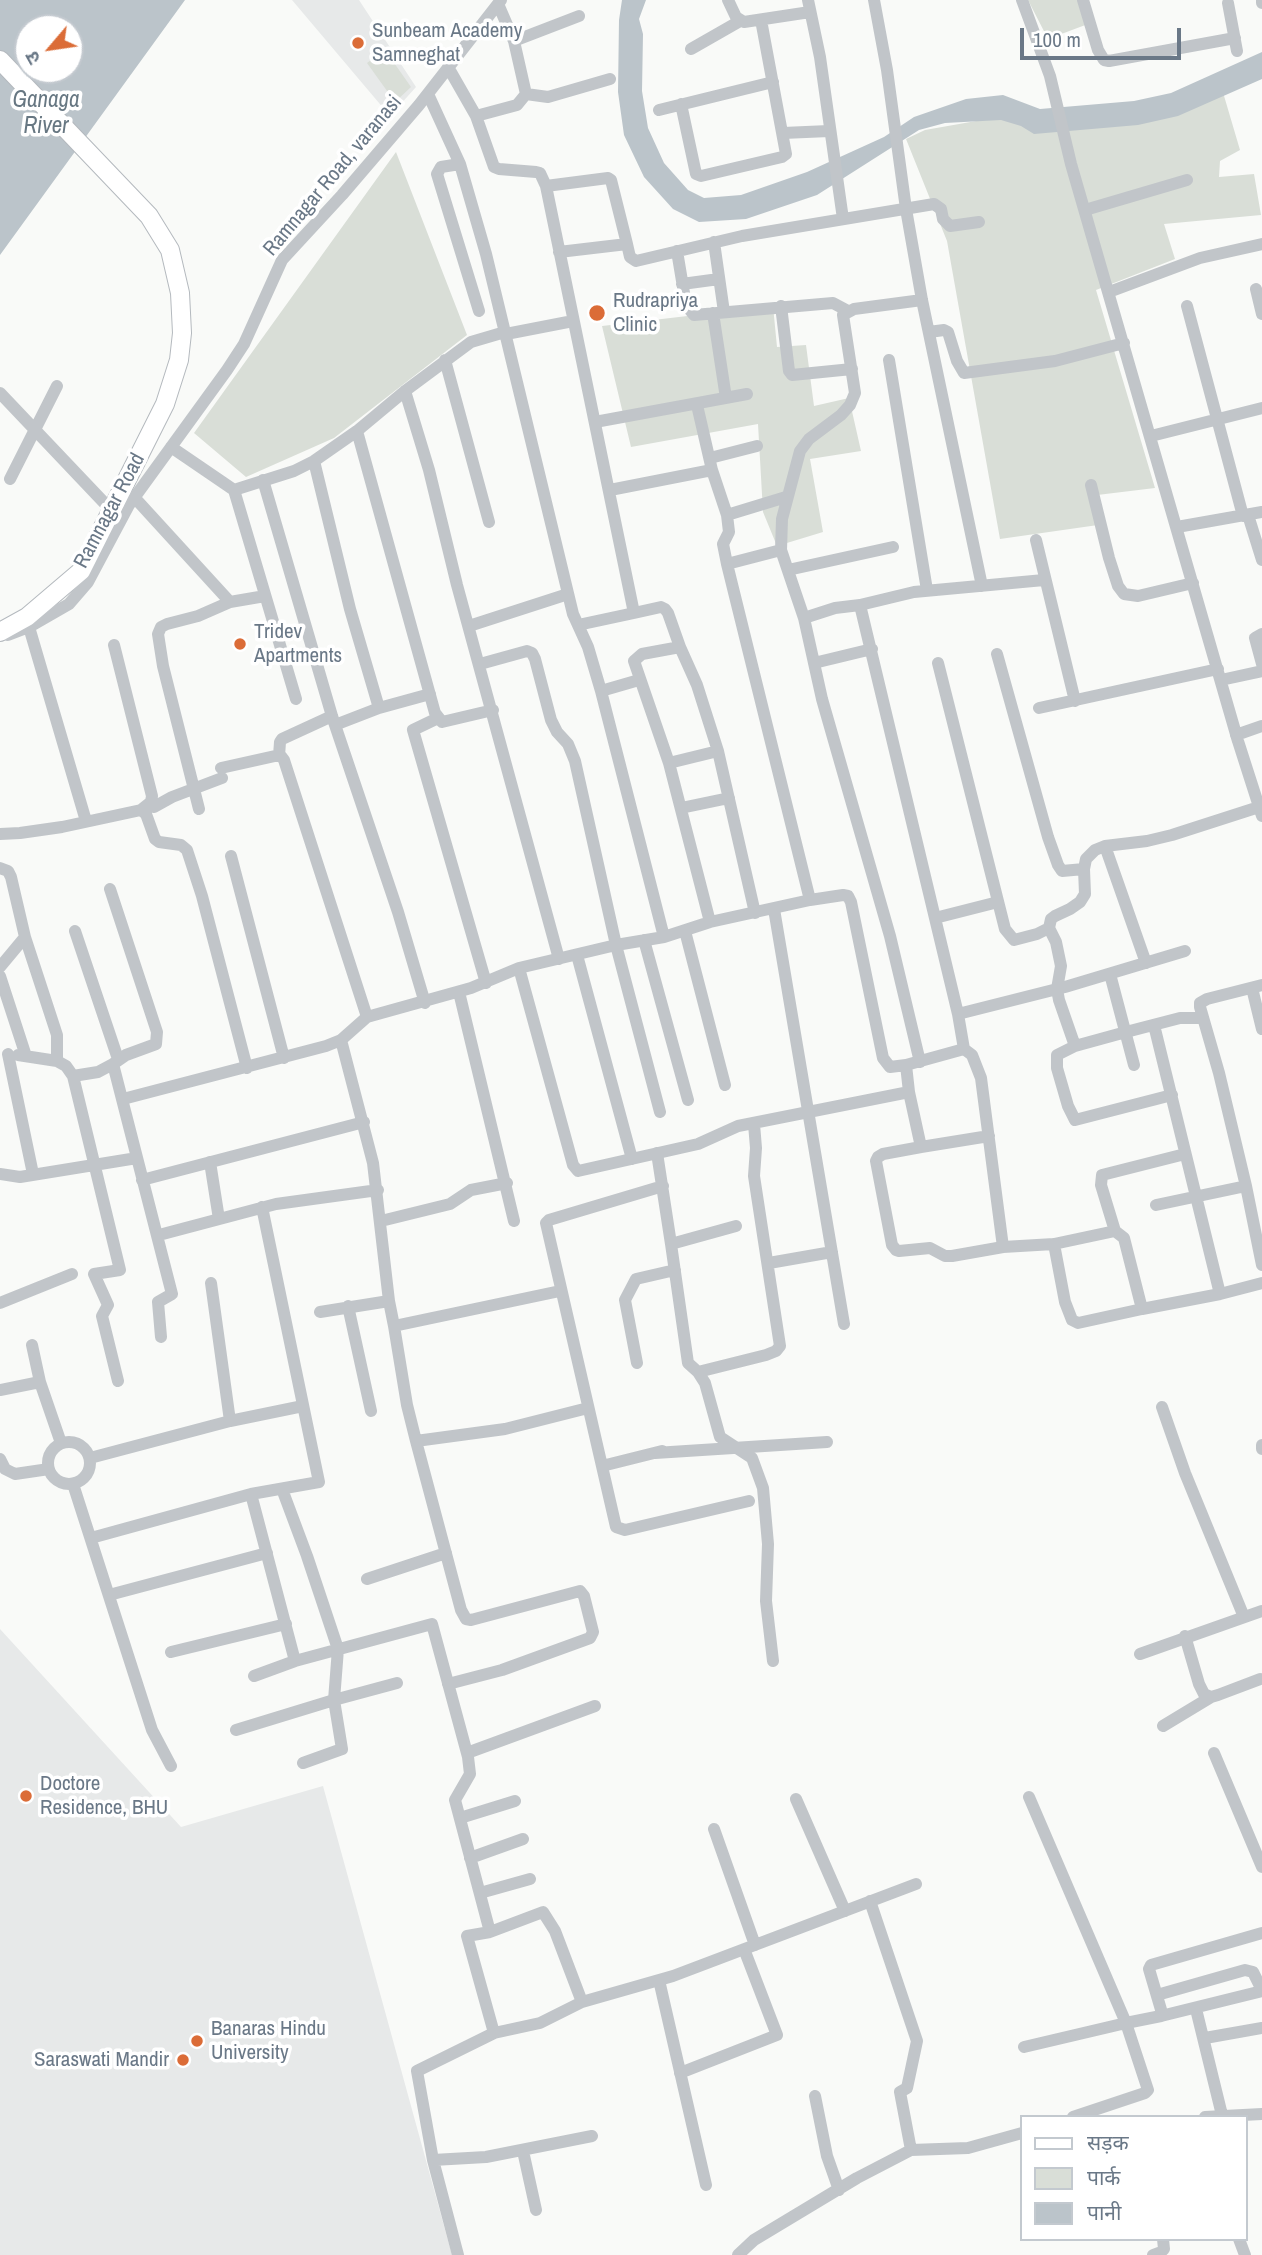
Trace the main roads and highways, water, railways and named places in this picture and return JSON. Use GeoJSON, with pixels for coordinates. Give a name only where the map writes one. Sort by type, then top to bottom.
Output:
{"type":"FeatureCollection","features":[{"type":"Feature","properties":{"kind":"main road","name":"Ramnagar Road"},"geometry":{"type":"LineString","coordinates":[[0,60],[149,216],[170,250],[180,293],[182,333],[180,360],[164,404],[81,571],[27,617],[0,634]]}},
{"type":"Feature","properties":{"kind":"water","name":"Ganaga River"},"geometry":{"type":"Polygon","coordinates":[[[0,0],[185,0],[0,255],[0,0]]]}},
{"type":"Feature","properties":{"kind":"water"},"geometry":{"type":"Polygon","coordinates":[[[622,0],[646,0],[639,19],[643,34],[642,91],[648,128],[664,163],[688,190],[704,198],[741,195],[807,172],[884,137],[914,117],[966,99],[1003,95],[1040,109],[1134,101],[1171,93],[1262,52],[1262,79],[1178,116],[1138,125],[1034,134],[1021,126],[1001,120],[945,123],[919,130],[817,195],[746,219],[699,222],[673,209],[644,177],[624,135],[618,92],[619,20],[622,0]]]}},
{"type":"Feature","properties":{"kind":"place","name":"Sunbeam Academy Samneghat"},"geometry":{"type":"Point","coordinates":[358,43]}},
{"type":"Feature","properties":{"kind":"place","name":"Rudrapriya Clinic"},"geometry":{"type":"Point","coordinates":[597,313]}},
{"type":"Feature","properties":{"kind":"place","name":"Tridev Apartments"},"geometry":{"type":"Point","coordinates":[240,644]}},
{"type":"Feature","properties":{"kind":"place","name":"Doctore Residence, BHU"},"geometry":{"type":"Point","coordinates":[26,1796]}},
{"type":"Feature","properties":{"kind":"place","name":"Banaras Hindu University"},"geometry":{"type":"Point","coordinates":[197,2041]}},
{"type":"Feature","properties":{"kind":"place","name":"Saraswati Mandir"},"geometry":{"type":"Point","coordinates":[183,2060]}}]}
